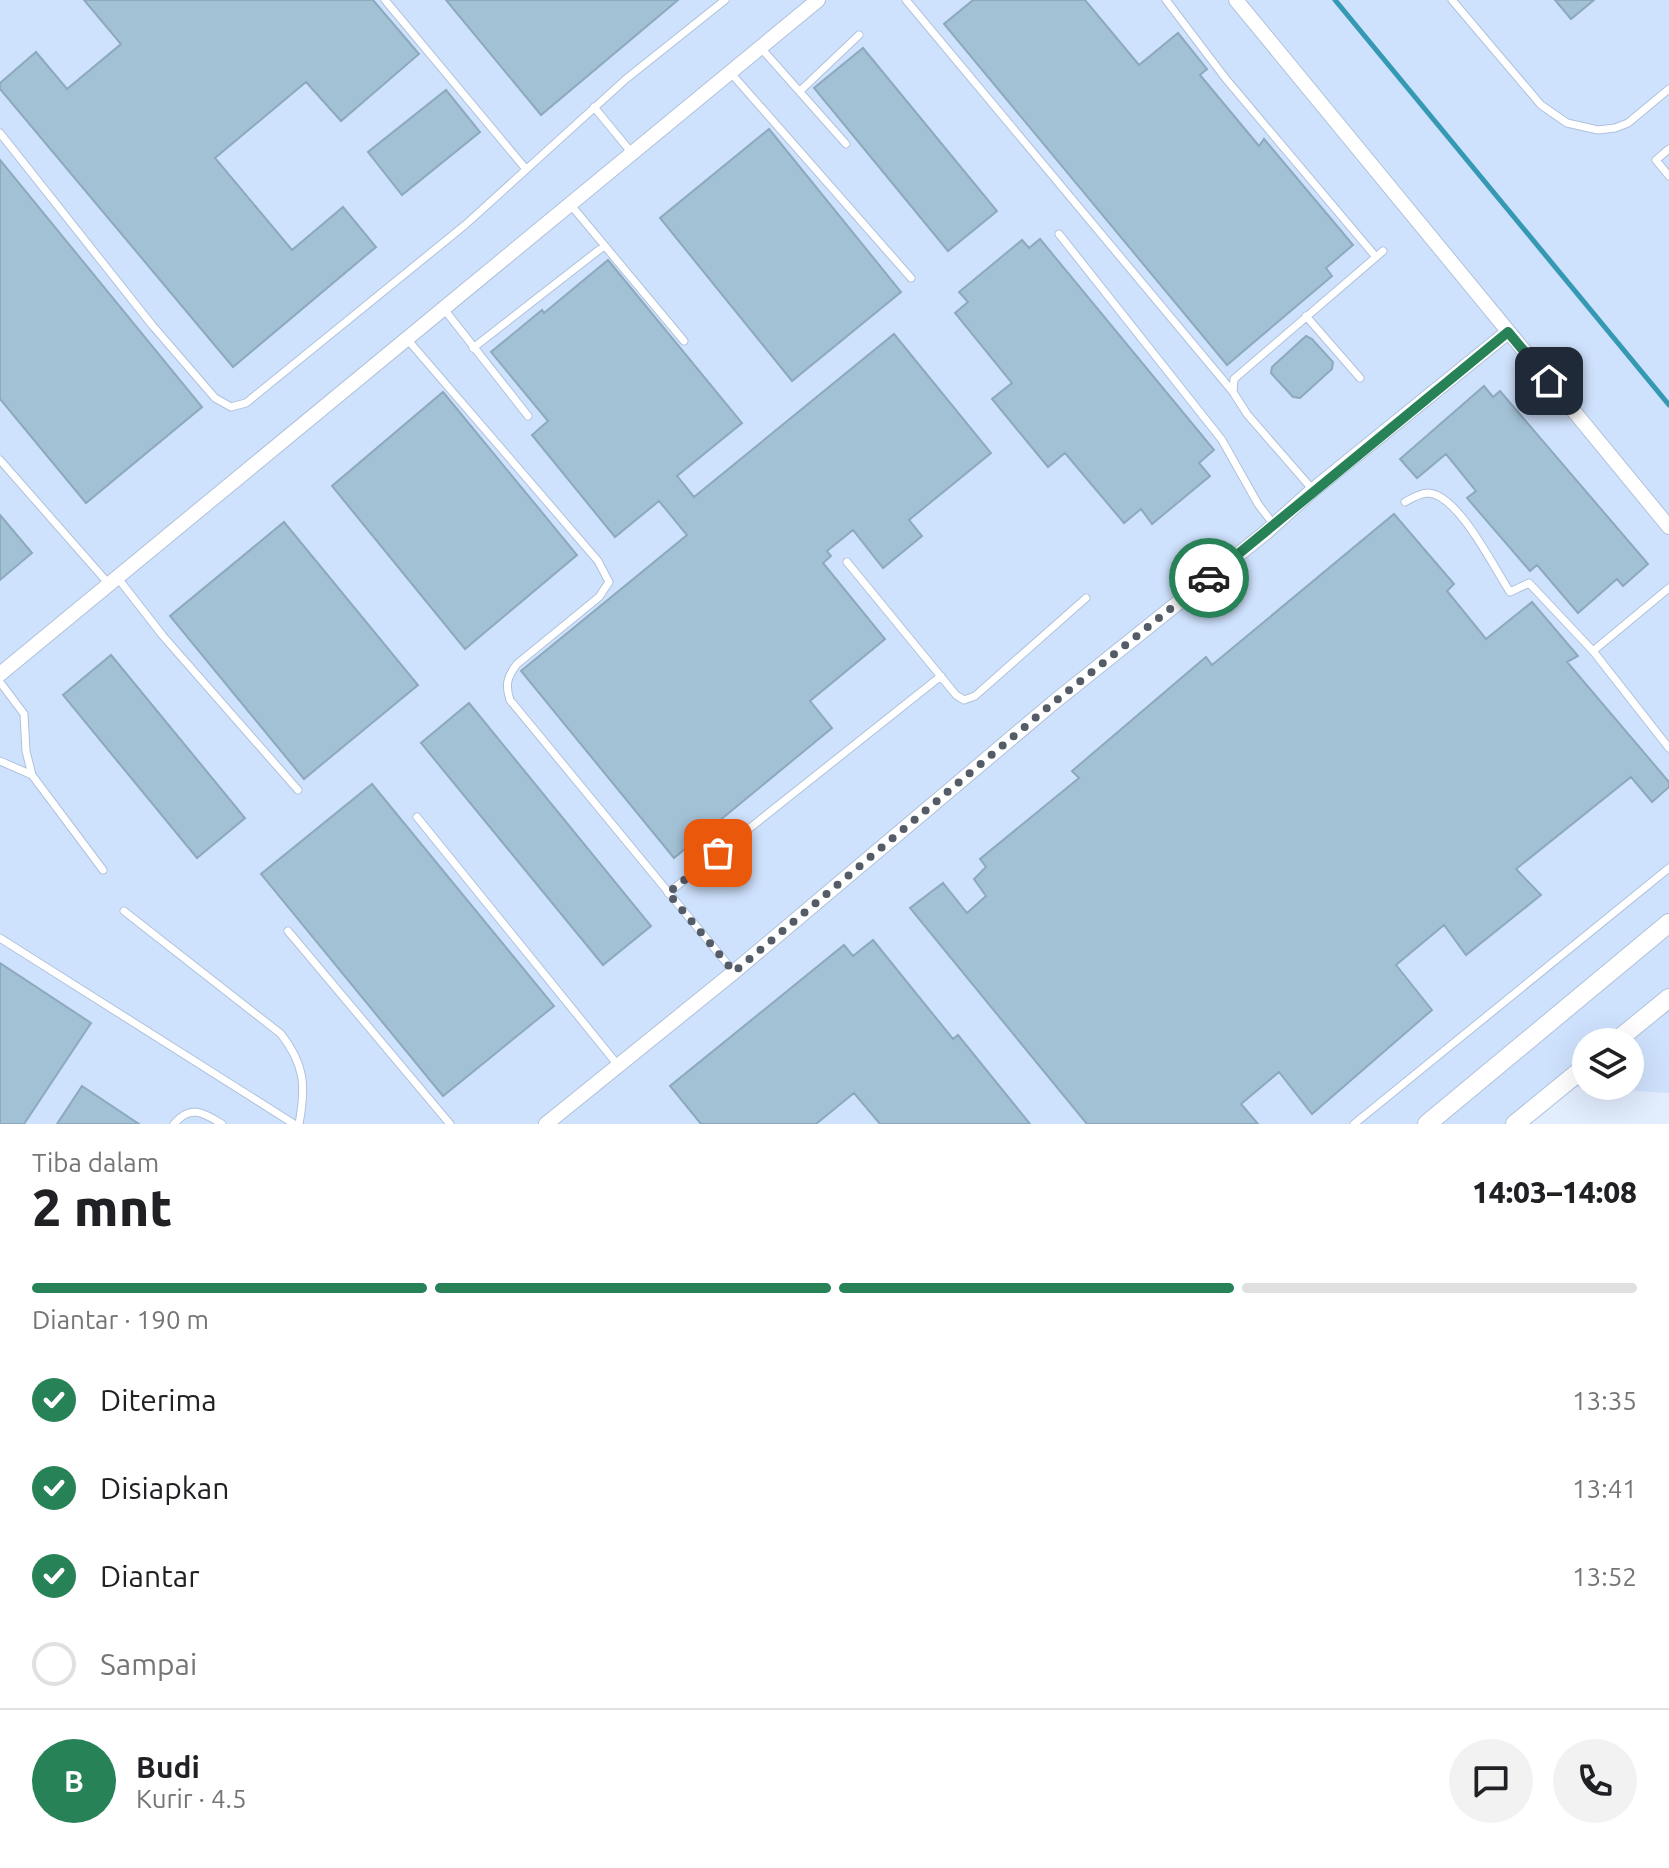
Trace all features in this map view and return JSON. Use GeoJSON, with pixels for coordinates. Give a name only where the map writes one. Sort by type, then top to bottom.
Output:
{"type":"FeatureCollection","features":[{"type":"Feature","properties":{"kind":"street"},"geometry":{"type":"LineString","coordinates":[[0,674],[818,0]]}},
{"type":"Feature","properties":{"kind":"street"},"geometry":{"type":"LineString","coordinates":[[1236,0],[1669,527]]}},
{"type":"Feature","properties":{"kind":"street"},"geometry":{"type":"LineString","coordinates":[[546,1124],[734,972],[1053,703],[1508,332]]}},
{"type":"Feature","properties":{"kind":"street"},"geometry":{"type":"LineString","coordinates":[[1427,1124],[1669,923]]}},
{"type":"Feature","properties":{"kind":"street"},"geometry":{"type":"LineString","coordinates":[[1632,1028],[1669,998]]}},
{"type":"Feature","properties":{"kind":"street"},"geometry":{"type":"LineString","coordinates":[[1515,1124],[1572,1077]]}},
{"type":"Feature","properties":{"kind":"lane"},"geometry":{"type":"LineString","coordinates":[[385,0],[525,168]]}},
{"type":"Feature","properties":{"kind":"lane"},"geometry":{"type":"LineString","coordinates":[[0,133],[152,325],[215,398],[231,407],[246,403],[440,244],[594,107],[725,0]]}},
{"type":"Feature","properties":{"kind":"lane"},"geometry":{"type":"LineString","coordinates":[[906,0],[1313,490]]}},
{"type":"Feature","properties":{"kind":"lane"},"geometry":{"type":"LineString","coordinates":[[1166,0],[1226,79],[1379,254],[1234,379],[1233,392]]}},
{"type":"Feature","properties":{"kind":"lane"},"geometry":{"type":"LineString","coordinates":[[1452,0],[1541,105],[1567,123],[1598,130],[1628,123],[1669,89]]}},
{"type":"Feature","properties":{"kind":"lane"},"geometry":{"type":"LineString","coordinates":[[800,91],[859,35]]}},
{"type":"Feature","properties":{"kind":"lane"},"geometry":{"type":"LineString","coordinates":[[761,48],[846,144]]}},
{"type":"Feature","properties":{"kind":"lane"},"geometry":{"type":"LineString","coordinates":[[730,72],[911,278]]}},
{"type":"Feature","properties":{"kind":"lane"},"geometry":{"type":"LineString","coordinates":[[594,107],[631,152]]}},
{"type":"Feature","properties":{"kind":"lane"},"geometry":{"type":"LineString","coordinates":[[1669,149],[1656,160],[1669,176]]}},
{"type":"Feature","properties":{"kind":"lane"},"geometry":{"type":"LineString","coordinates":[[570,204],[684,341]]}},
{"type":"Feature","properties":{"kind":"lane"},"geometry":{"type":"LineString","coordinates":[[1059,234],[1222,440],[1258,504],[1274,525]]}},
{"type":"Feature","properties":{"kind":"lane"},"geometry":{"type":"LineString","coordinates":[[473,348],[604,246]]}},
{"type":"Feature","properties":{"kind":"lane"},"geometry":{"type":"LineString","coordinates":[[444,309],[528,416]]}},
{"type":"Feature","properties":{"kind":"lane"},"geometry":{"type":"LineString","coordinates":[[1306,316],[1360,378]]}},
{"type":"Feature","properties":{"kind":"lane"},"geometry":{"type":"LineString","coordinates":[[407,339],[606,572],[609,582],[606,588],[517,664],[506,687],[510,700],[734,972]]}},
{"type":"Feature","properties":{"kind":"lane"},"geometry":{"type":"LineString","coordinates":[[0,460],[113,580],[298,790]]}},
{"type":"Feature","properties":{"kind":"lane"},"geometry":{"type":"LineString","coordinates":[[1405,502],[1430,493],[1455,506],[1510,592],[1529,583],[1593,651],[1669,748]]}},
{"type":"Feature","properties":{"kind":"lane"},"geometry":{"type":"LineString","coordinates":[[847,562],[956,695],[964,700],[975,696],[1086,598]]}},
{"type":"Feature","properties":{"kind":"lane"},"geometry":{"type":"LineString","coordinates":[[1593,651],[1669,588]]}},
{"type":"Feature","properties":{"kind":"lane"},"geometry":{"type":"LineString","coordinates":[[668,893],[941,676]]}},
{"type":"Feature","properties":{"kind":"lane"},"geometry":{"type":"LineString","coordinates":[[0,682],[24,714],[26,751],[32,775],[103,870]]}},
{"type":"Feature","properties":{"kind":"lane"},"geometry":{"type":"LineString","coordinates":[[0,761],[32,775]]}},
{"type":"Feature","properties":{"kind":"lane"},"geometry":{"type":"LineString","coordinates":[[417,817],[617,1064]]}},
{"type":"Feature","properties":{"kind":"lane"},"geometry":{"type":"LineString","coordinates":[[1354,1124],[1669,868]]}},
{"type":"Feature","properties":{"kind":"lane"},"geometry":{"type":"LineString","coordinates":[[0,938],[297,1124],[303,1078],[296,1053],[281,1034],[124,911]]}},
{"type":"Feature","properties":{"kind":"lane"},"geometry":{"type":"LineString","coordinates":[[288,931],[450,1124]]}},
{"type":"Feature","properties":{"kind":"lane"},"geometry":{"type":"LineString","coordinates":[[174,1124],[185,1113],[198,1111],[222,1124]]}},
{"type":"Feature","properties":{"kind":"shaded area"},"geometry":{"type":"Polygon","coordinates":[[[0,0],[1669,0],[1669,1093],[1644,1091],[1644,1028],[1572,1028],[1572,1087],[1557,1086],[1529,1124],[0,1124],[0,0]]]}},
{"type":"Feature","properties":{"kind":"building"},"geometry":{"type":"Polygon","coordinates":[[[84,0],[373,0],[419,54],[341,121],[306,82],[215,158],[292,250],[343,207],[376,247],[233,367],[0,89],[0,83],[36,52],[67,89],[121,44],[84,0]]]}},
{"type":"Feature","properties":{"kind":"building"},"geometry":{"type":"Polygon","coordinates":[[[446,0],[678,0],[541,115],[446,0]]]}},
{"type":"Feature","properties":{"kind":"building"},"geometry":{"type":"Polygon","coordinates":[[[973,0],[1085,0],[1139,65],[1178,33],[1207,69],[1200,75],[1259,146],[1264,139],[1353,245],[1326,268],[1332,276],[1227,365],[944,24],[973,0]]]}},
{"type":"Feature","properties":{"kind":"building"},"geometry":{"type":"Polygon","coordinates":[[[1555,0],[1594,0],[1571,19],[1555,0]]]}},
{"type":"Feature","properties":{"kind":"building"},"geometry":{"type":"Polygon","coordinates":[[[863,48],[997,211],[948,251],[814,88],[863,48]]]}},
{"type":"Feature","properties":{"kind":"building"},"geometry":{"type":"Polygon","coordinates":[[[446,90],[480,132],[402,195],[368,152],[446,90]]]}},
{"type":"Feature","properties":{"kind":"building"},"geometry":{"type":"Polygon","coordinates":[[[769,129],[901,292],[792,381],[660,218],[769,129]]]}},
{"type":"Feature","properties":{"kind":"building"},"geometry":{"type":"Polygon","coordinates":[[[0,160],[202,407],[86,503],[0,399],[0,160]]]}},
{"type":"Feature","properties":{"kind":"building"},"geometry":{"type":"Polygon","coordinates":[[[1040,239],[1214,450],[1199,463],[1210,476],[1152,524],[1141,509],[1124,523],[1065,453],[1048,467],[992,399],[1012,383],[955,313],[968,302],[959,292],[1022,240],[1029,248],[1040,239]]]}},
{"type":"Feature","properties":{"kind":"building"},"geometry":{"type":"Polygon","coordinates":[[[608,260],[742,423],[677,476],[694,497],[894,334],[991,453],[909,520],[922,536],[883,568],[853,530],[827,551],[831,556],[823,563],[885,639],[810,701],[832,728],[674,858],[521,671],[687,535],[659,501],[615,537],[532,435],[548,421],[491,352],[608,260]]]}},
{"type":"Feature","properties":{"kind":"building"},"geometry":{"type":"Polygon","coordinates":[[[1306,336],[1333,362],[1332,369],[1300,398],[1293,397],[1271,373],[1272,367],[1306,336]]]}},
{"type":"Feature","properties":{"kind":"building"},"geometry":{"type":"Polygon","coordinates":[[[1484,386],[1493,397],[1500,391],[1648,564],[1623,586],[1617,579],[1578,613],[1537,565],[1530,571],[1467,498],[1476,491],[1446,454],[1417,478],[1400,459],[1484,386]]]}},
{"type":"Feature","properties":{"kind":"building"},"geometry":{"type":"Polygon","coordinates":[[[443,392],[577,555],[465,649],[332,486],[443,392]]]}},
{"type":"Feature","properties":{"kind":"building"},"geometry":{"type":"Polygon","coordinates":[[[1394,514],[1454,584],[1447,591],[1486,639],[1532,602],[1578,656],[1567,662],[1669,782],[1669,787],[1652,802],[1631,777],[1516,869],[1541,895],[1466,955],[1444,925],[1396,965],[1432,1010],[1312,1114],[1279,1072],[1241,1104],[1258,1124],[1087,1124],[910,908],[943,883],[967,913],[986,896],[974,879],[986,867],[980,859],[1079,778],[1072,771],[1206,657],[1212,665],[1394,514]]]}},
{"type":"Feature","properties":{"kind":"building"},"geometry":{"type":"Polygon","coordinates":[[[0,515],[32,553],[0,580],[0,515]]]}},
{"type":"Feature","properties":{"kind":"building"},"geometry":{"type":"Polygon","coordinates":[[[284,522],[418,685],[304,779],[170,616],[284,522]]]}},
{"type":"Feature","properties":{"kind":"building"},"geometry":{"type":"Polygon","coordinates":[[[111,655],[245,818],[197,858],[63,695],[111,655]]]}},
{"type":"Feature","properties":{"kind":"building"},"geometry":{"type":"Polygon","coordinates":[[[469,703],[651,926],[603,965],[421,743],[469,703]]]}},
{"type":"Feature","properties":{"kind":"building"},"geometry":{"type":"Polygon","coordinates":[[[372,784],[554,1006],[443,1096],[261,874],[372,784]]]}},
{"type":"Feature","properties":{"kind":"building"},"geometry":{"type":"Polygon","coordinates":[[[873,940],[953,1039],[958,1035],[1030,1124],[880,1124],[854,1093],[816,1124],[701,1124],[670,1086],[844,945],[853,956],[873,940]]]}},
{"type":"Feature","properties":{"kind":"building"},"geometry":{"type":"Polygon","coordinates":[[[0,963],[91,1023],[24,1124],[0,1124],[0,963]]]}},
{"type":"Feature","properties":{"kind":"building"},"geometry":{"type":"Polygon","coordinates":[[[82,1086],[139,1124],[57,1124],[82,1086]]]}},
{"type":"Feature","properties":{"kind":"waterway"},"geometry":{"type":"LineString","coordinates":[[1335,0],[1669,405]]}},
{"type":"Feature","properties":{"kind":"way so far"},"geometry":{"type":"LineString","coordinates":[[718,853],[668,893],[734,972],[1053,703],[1209,578]]}},
{"type":"Feature","properties":{"kind":"route"},"geometry":{"type":"LineString","coordinates":[[1209,578],[1508,332],[1549,381]]}}]}
